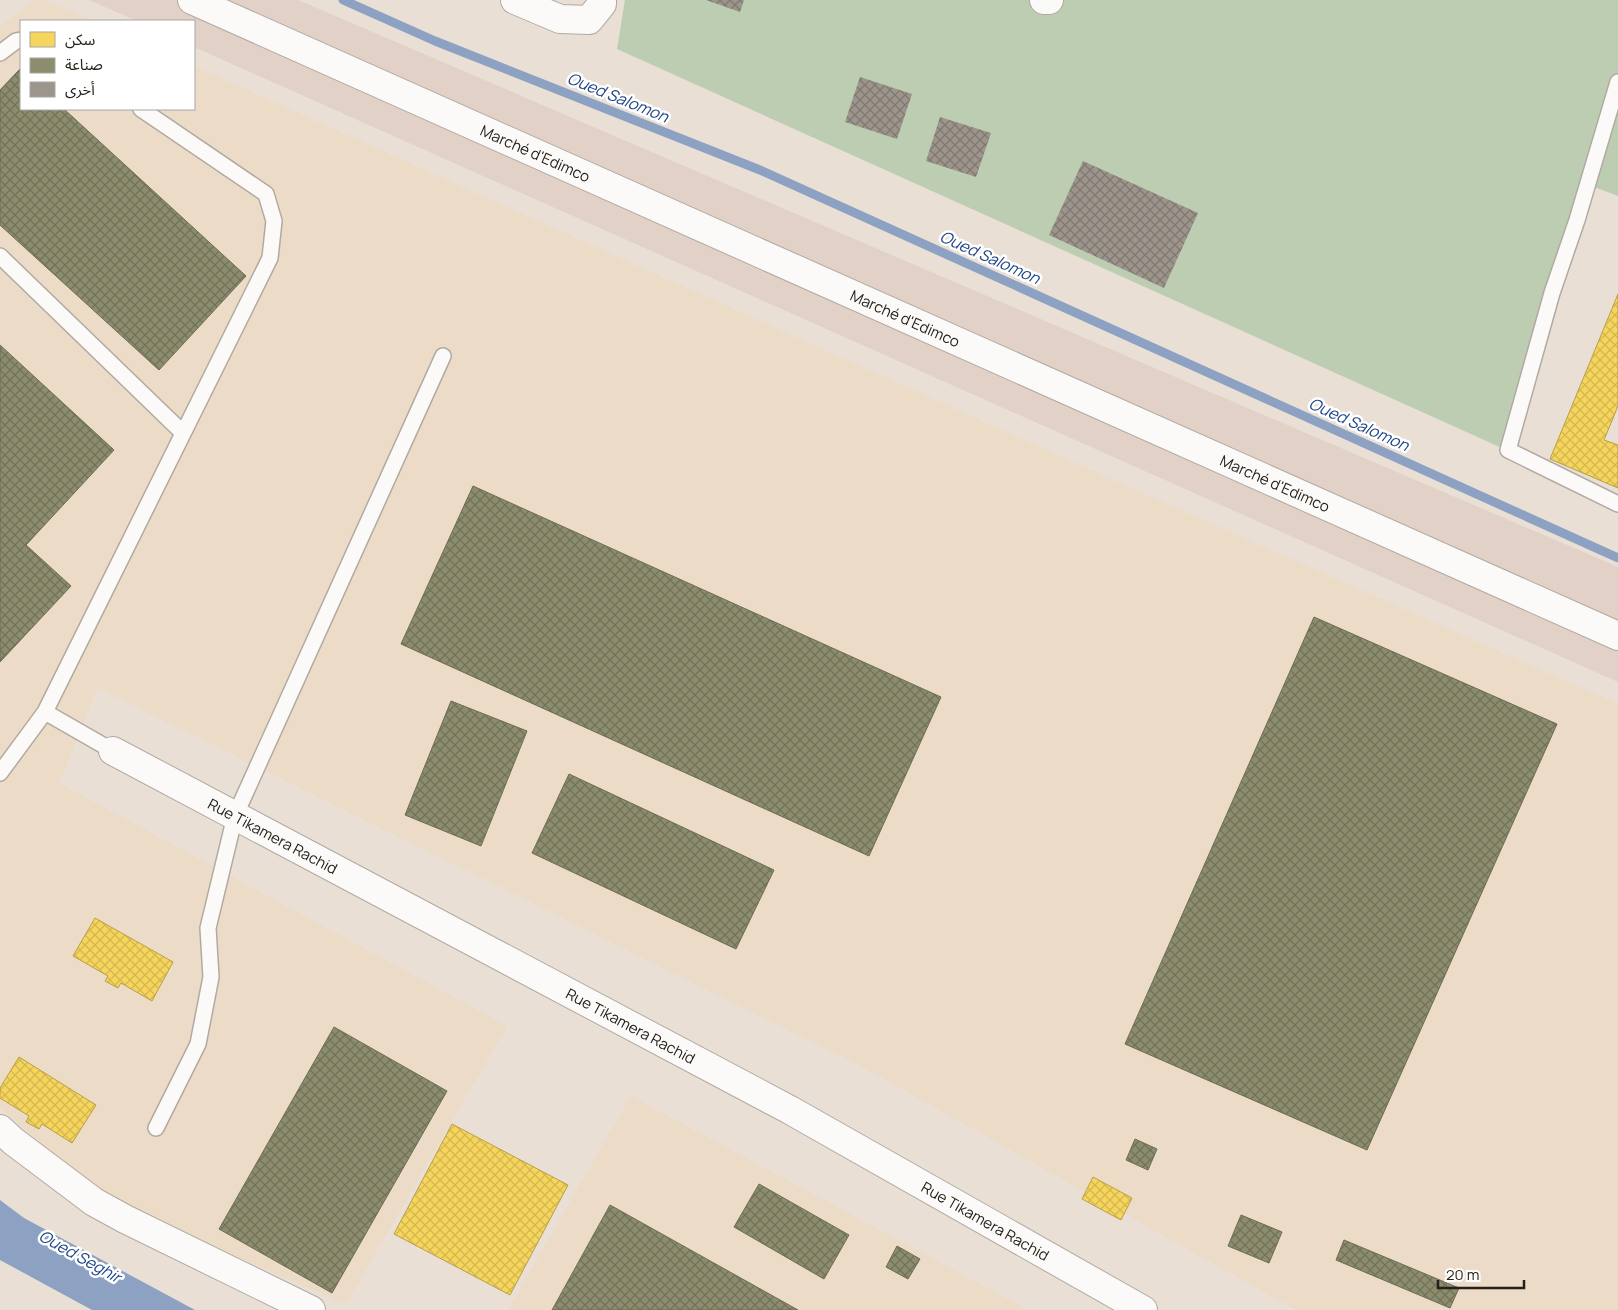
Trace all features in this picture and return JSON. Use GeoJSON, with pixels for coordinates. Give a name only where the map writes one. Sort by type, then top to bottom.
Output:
{"type":"FeatureCollection","features":[{"type":"Feature","properties":{"kind":"street","name":"Marché d'Edimco"},"geometry":{"type":"LineString","coordinates":[[192,0],[1618,636]]}},
{"type":"Feature","properties":{"kind":"street"},"geometry":{"type":"LineString","coordinates":[[515,0],[560,19],[589,20],[602,4],[602,0]]}},
{"type":"Feature","properties":{"kind":"street"},"geometry":{"type":"LineString","coordinates":[[1044,0],[1049,0]]}},
{"type":"Feature","properties":{"kind":"street","name":"Rue Tikamera Rachid"},"geometry":{"type":"LineString","coordinates":[[113,751],[790,1110],[1144,1310]]}},
{"type":"Feature","properties":{"kind":"street"},"geometry":{"type":"LineString","coordinates":[[0,1129],[13,1141],[94,1202],[311,1310]]}},
{"type":"Feature","properties":{"kind":"lane"},"geometry":{"type":"LineString","coordinates":[[0,53],[20,40]]}},
{"type":"Feature","properties":{"kind":"lane"},"geometry":{"type":"LineString","coordinates":[[1618,82],[1577,220],[1552,293],[1508,450],[1618,504]]}},
{"type":"Feature","properties":{"kind":"lane"},"geometry":{"type":"LineString","coordinates":[[0,773],[45,712],[270,258],[274,221],[266,194],[142,110]]}},
{"type":"Feature","properties":{"kind":"lane"},"geometry":{"type":"LineString","coordinates":[[0,256],[183,433]]}},
{"type":"Feature","properties":{"kind":"lane"},"geometry":{"type":"LineString","coordinates":[[156,1128],[198,1044],[211,977],[208,928],[236,816],[443,356]]}},
{"type":"Feature","properties":{"kind":"lane"},"geometry":{"type":"LineString","coordinates":[[45,712],[113,751]]}},
{"type":"Feature","properties":{"kind":"shaded area"},"geometry":{"type":"Polygon","coordinates":[[[35,0],[45,0],[91,20],[20,20],[20,110],[195,110],[195,66],[1120,483],[1618,704],[1618,1310],[1296,1310],[861,1066],[98,688],[59,783],[507,1026],[346,1304],[106,1201],[0,1107],[0,26],[35,0]]]}},
{"type":"Feature","properties":{"kind":"shaded area"},"geometry":{"type":"Polygon","coordinates":[[[89,0],[298,0],[1618,567],[1618,682],[195,47],[195,20],[135,20],[89,0]]]}},
{"type":"Feature","properties":{"kind":"shaded area"},"geometry":{"type":"Polygon","coordinates":[[[631,1096],[1028,1310],[508,1310],[631,1096]]]}},
{"type":"Feature","properties":{"kind":"green space"},"geometry":{"type":"Polygon","coordinates":[[[625,0],[1618,0],[1618,196],[1589,185],[1513,453],[617,49],[625,0]]]}},
{"type":"Feature","properties":{"kind":"water","name":"Oued Seghir"},"geometry":{"type":"Polygon","coordinates":[[[0,1200],[24,1218],[195,1310],[92,1310],[0,1260],[0,1200]]]}},
{"type":"Feature","properties":{"kind":"building: سكن"},"geometry":{"type":"Polygon","coordinates":[[[1618,294],[1618,406],[1604,440],[1618,445],[1618,488],[1550,459],[1618,294]]]}},
{"type":"Feature","properties":{"kind":"building: سكن"},"geometry":{"type":"Polygon","coordinates":[[[95,918],[173,962],[152,1001],[121,983],[118,988],[105,981],[108,976],[73,956],[95,918]]]}},
{"type":"Feature","properties":{"kind":"building: سكن"},"geometry":{"type":"Polygon","coordinates":[[[19,1057],[96,1105],[72,1143],[42,1124],[39,1129],[26,1122],[29,1116],[0,1098],[0,1088],[19,1057]]]}},
{"type":"Feature","properties":{"kind":"building: سكن"},"geometry":{"type":"Polygon","coordinates":[[[452,1124],[568,1185],[510,1295],[394,1234],[452,1124]]]}},
{"type":"Feature","properties":{"kind":"building: سكن"},"geometry":{"type":"Polygon","coordinates":[[[1093,1177],[1132,1198],[1121,1220],[1082,1199],[1093,1177]]]}},
{"type":"Feature","properties":{"kind":"building: صناعة"},"geometry":{"type":"Polygon","coordinates":[[[20,69],[20,110],[65,110],[246,276],[159,370],[0,225],[0,90],[20,69]]]}},
{"type":"Feature","properties":{"kind":"building: صناعة"},"geometry":{"type":"Polygon","coordinates":[[[0,345],[114,450],[26,545],[71,586],[0,662],[0,345]]]}},
{"type":"Feature","properties":{"kind":"building: صناعة"},"geometry":{"type":"Polygon","coordinates":[[[473,486],[941,697],[869,856],[401,644],[473,486]]]}},
{"type":"Feature","properties":{"kind":"building: صناعة"},"geometry":{"type":"Polygon","coordinates":[[[1314,617],[1557,724],[1367,1150],[1125,1044],[1314,617]]]}},
{"type":"Feature","properties":{"kind":"building: صناعة"},"geometry":{"type":"Polygon","coordinates":[[[451,701],[527,731],[481,846],[405,815],[451,701]]]}},
{"type":"Feature","properties":{"kind":"building: صناعة"},"geometry":{"type":"Polygon","coordinates":[[[569,774],[774,870],[736,949],[532,853],[569,774]]]}},
{"type":"Feature","properties":{"kind":"building: صناعة"},"geometry":{"type":"Polygon","coordinates":[[[334,1027],[447,1091],[332,1293],[219,1229],[334,1027]]]}},
{"type":"Feature","properties":{"kind":"building: صناعة"},"geometry":{"type":"Polygon","coordinates":[[[1135,1139],[1157,1149],[1148,1170],[1126,1160],[1135,1139]]]}},
{"type":"Feature","properties":{"kind":"building: صناعة"},"geometry":{"type":"Polygon","coordinates":[[[759,1184],[849,1235],[824,1279],[734,1227],[759,1184]]]}},
{"type":"Feature","properties":{"kind":"building: صناعة"},"geometry":{"type":"Polygon","coordinates":[[[610,1205],[798,1310],[552,1310],[610,1205]]]}},
{"type":"Feature","properties":{"kind":"building: صناعة"},"geometry":{"type":"Polygon","coordinates":[[[1241,1215],[1282,1232],[1269,1263],[1228,1246],[1241,1215]]]}},
{"type":"Feature","properties":{"kind":"building: صناعة"},"geometry":{"type":"Polygon","coordinates":[[[1344,1240],[1459,1288],[1450,1308],[1336,1260],[1344,1240]]]}},
{"type":"Feature","properties":{"kind":"building: صناعة"},"geometry":{"type":"Polygon","coordinates":[[[897,1246],[920,1259],[908,1279],[886,1267],[897,1246]]]}},
{"type":"Feature","properties":{"kind":"building: أخرى"},"geometry":{"type":"Polygon","coordinates":[[[706,0],[744,0],[740,12],[706,0]]]}},
{"type":"Feature","properties":{"kind":"building: أخرى"},"geometry":{"type":"Polygon","coordinates":[[[860,77],[912,94],[897,139],[845,122],[860,77]]]}},
{"type":"Feature","properties":{"kind":"building: أخرى"},"geometry":{"type":"Polygon","coordinates":[[[940,117],[991,133],[976,177],[926,161],[940,117]]]}},
{"type":"Feature","properties":{"kind":"building: أخرى"},"geometry":{"type":"Polygon","coordinates":[[[1083,161],[1198,213],[1164,288],[1049,235],[1083,161]]]}},
{"type":"Feature","properties":{"kind":"waterway","name":"Oued Salomon"},"geometry":{"type":"LineString","coordinates":[[343,0],[435,41],[760,170],[1618,558]]}}]}
